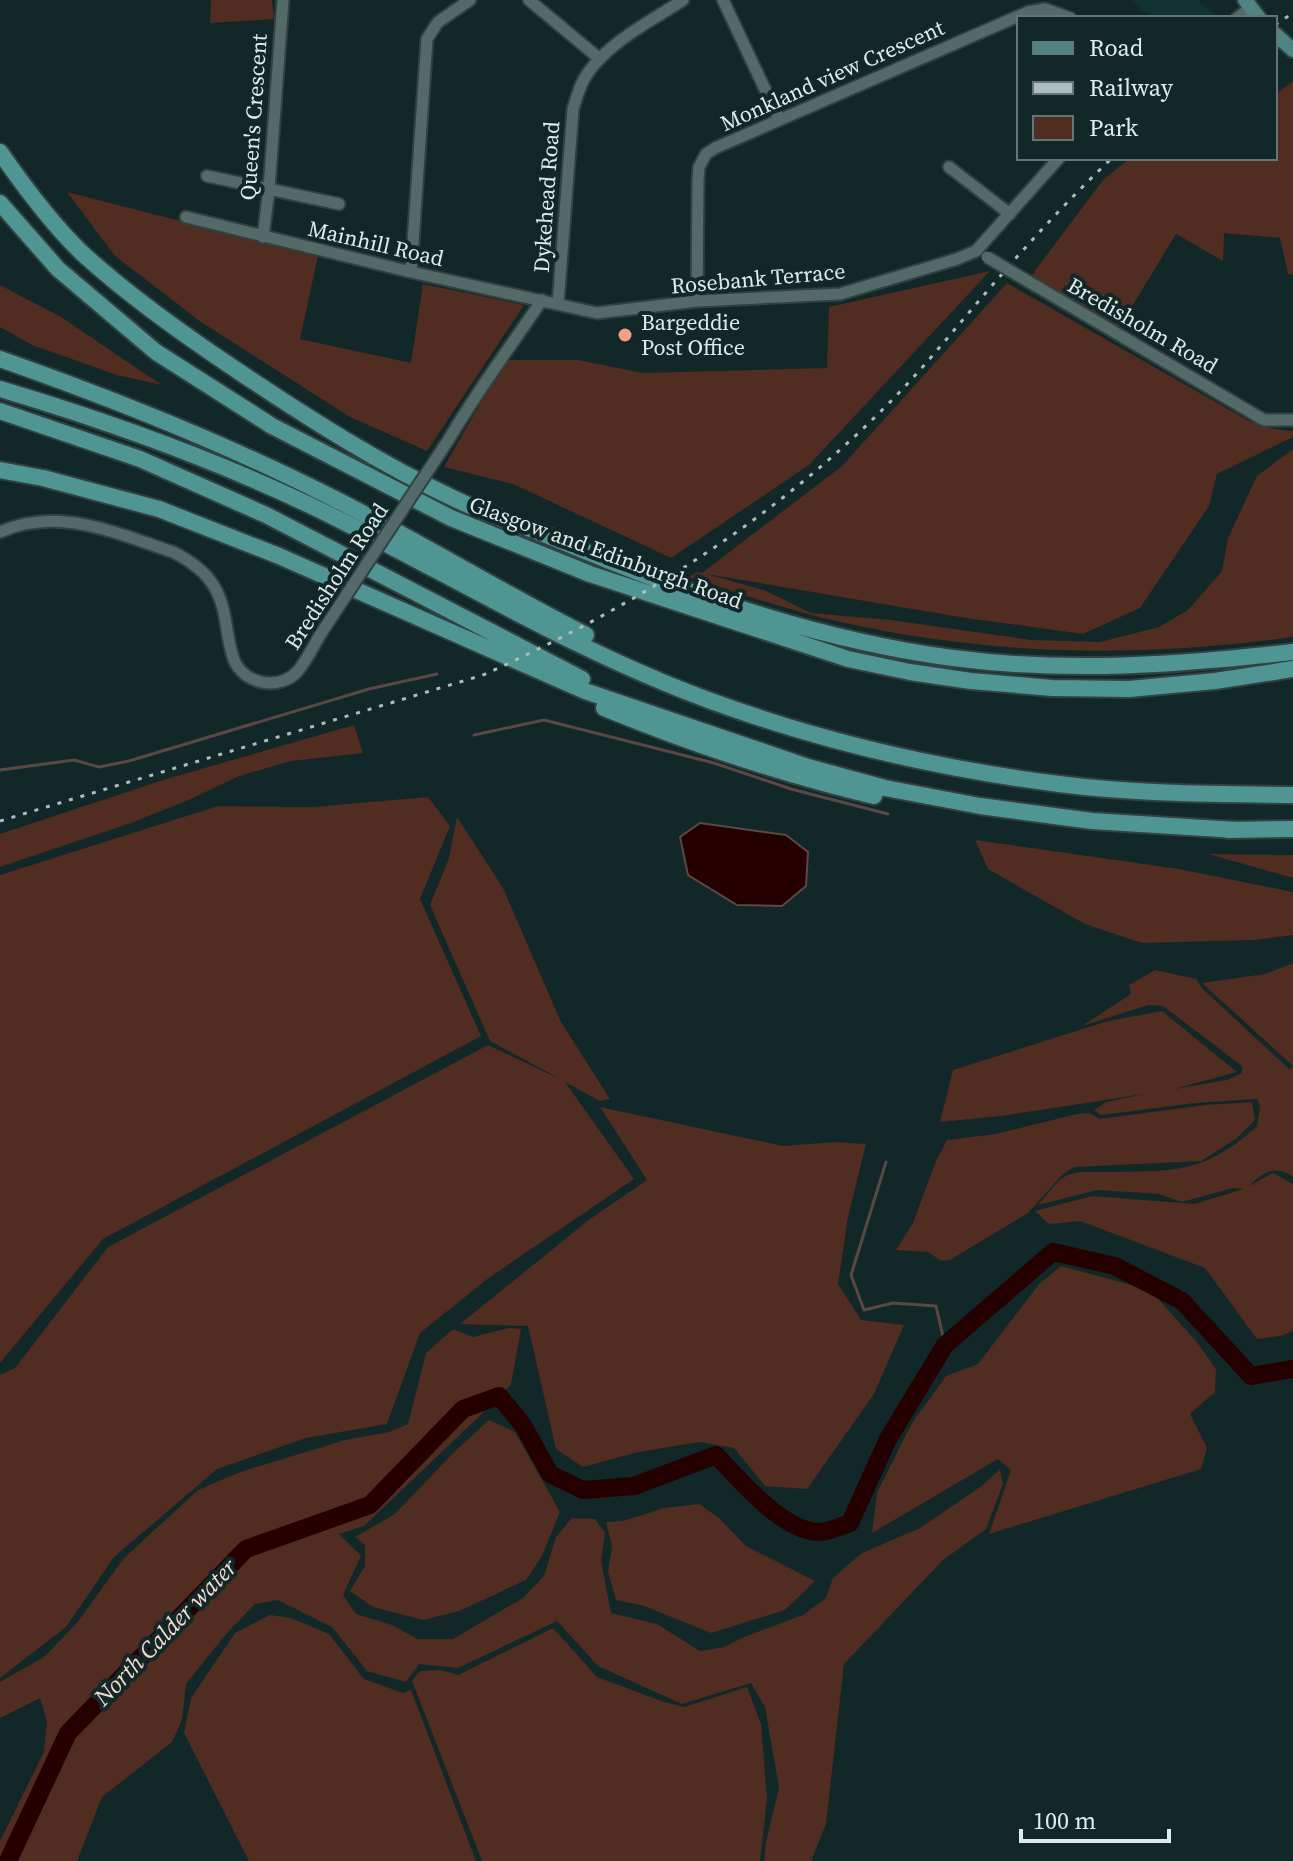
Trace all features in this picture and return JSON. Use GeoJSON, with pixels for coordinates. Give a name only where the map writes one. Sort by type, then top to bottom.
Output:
{"type":"FeatureCollection","features":[{"type":"Feature","properties":{"kind":"highway","name":"Glasgow and Edinburgh Road"},"geometry":{"type":"LineString","coordinates":[[0,152],[81,251],[168,324],[288,405],[377,459],[458,501],[635,573],[841,637],[951,658],[1058,668],[1128,667],[1293,652]]}},
{"type":"Feature","properties":{"kind":"highway","name":"Glasgow and Edinburgh Road"},"geometry":{"type":"LineString","coordinates":[[0,203],[58,269],[156,352],[272,426],[451,518],[590,574],[848,659],[971,681],[1052,688],[1129,689],[1215,681],[1293,669]]}},
{"type":"Feature","properties":{"kind":"highway"},"geometry":{"type":"LineString","coordinates":[[4,360],[275,480],[524,617],[618,662],[709,700],[790,728],[970,770],[1075,785],[1293,795]]}},
{"type":"Feature","properties":{"kind":"highway"},"geometry":{"type":"LineString","coordinates":[[4,360],[71,383],[271,468],[348,506],[541,612],[665,671],[792,720],[901,756]]}},
{"type":"Feature","properties":{"kind":"highway"},"geometry":{"type":"LineString","coordinates":[[0,389],[107,422],[207,460],[270,487],[404,553]]}},
{"type":"Feature","properties":{"kind":"highway"},"geometry":{"type":"LineString","coordinates":[[0,411],[104,445],[254,510],[591,684],[676,721]]}},
{"type":"Feature","properties":{"kind":"highway"},"geometry":{"type":"LineString","coordinates":[[0,470],[43,478],[159,509],[332,579],[585,691],[808,767],[935,799],[1092,821],[1236,830]]}},
{"type":"Feature","properties":{"kind":"highway"},"geometry":{"type":"LineString","coordinates":[[332,579],[512,670],[700,745],[795,776],[931,808],[1040,825],[1091,829],[1293,829]]}},
{"type":"Feature","properties":{"kind":"street","name":"Queen's Crescent"},"geometry":{"type":"LineString","coordinates":[[263,237],[283,0]]}},
{"type":"Feature","properties":{"kind":"street"},"geometry":{"type":"LineString","coordinates":[[411,272],[427,39],[438,22],[470,0]]}},
{"type":"Feature","properties":{"kind":"street"},"geometry":{"type":"LineString","coordinates":[[529,0],[600,59]]}},
{"type":"Feature","properties":{"kind":"street","name":"Dykehead Road"},"geometry":{"type":"LineString","coordinates":[[558,304],[573,109],[584,80],[600,59],[683,0]]}},
{"type":"Feature","properties":{"kind":"street"},"geometry":{"type":"LineString","coordinates":[[723,0],[779,119]]}},
{"type":"Feature","properties":{"kind":"street","name":"Monkland view Crescent"},"geometry":{"type":"LineString","coordinates":[[1019,16],[1045,9],[1064,16]]}},
{"type":"Feature","properties":{"kind":"street","name":"Monkland view Crescent"},"geometry":{"type":"LineString","coordinates":[[697,301],[699,167],[706,154],[779,119],[1017,17]]}},
{"type":"Feature","properties":{"kind":"street","name":"Rosebank Terrace"},"geometry":{"type":"LineString","coordinates":[[558,304],[597,313],[697,301],[840,294],[875,286],[976,251],[1057,160]]}},
{"type":"Feature","properties":{"kind":"street"},"geometry":{"type":"LineString","coordinates":[[949,167],[1010,214]]}},
{"type":"Feature","properties":{"kind":"street","name":"Mainhill Road"},"geometry":{"type":"LineString","coordinates":[[207,176],[339,204]]}},
{"type":"Feature","properties":{"kind":"street","name":"Mainhill Road"},"geometry":{"type":"LineString","coordinates":[[186,217],[558,304]]}},
{"type":"Feature","properties":{"kind":"street","name":"Bredisholm Road"},"geometry":{"type":"LineString","coordinates":[[976,251],[1264,420],[1293,420]]}},
{"type":"Feature","properties":{"kind":"street","name":"Bredisholm Road"},"geometry":{"type":"LineString","coordinates":[[0,532],[36,521],[68,521],[134,539],[184,558],[200,570],[215,588],[227,619],[236,664],[244,674],[255,681],[273,683],[289,678],[296,672],[473,398],[542,300]]}},
{"type":"Feature","properties":{"kind":"shaded area"},"geometry":{"type":"Polygon","coordinates":[[[1131,0],[1198,0],[1217,16],[1150,16],[1131,0]]]}},
{"type":"Feature","properties":{"kind":"shaded area"},"geometry":{"type":"Polygon","coordinates":[[[700,823],[786,835],[808,852],[806,886],[782,906],[737,905],[688,875],[680,837],[700,823]]]}},
{"type":"Feature","properties":{"kind":"green space"},"geometry":{"type":"Polygon","coordinates":[[[211,0],[272,0],[274,19],[210,23],[211,0]]]}},
{"type":"Feature","properties":{"kind":"green space"},"geometry":{"type":"Polygon","coordinates":[[[1293,81],[1293,275],[1288,274],[1280,238],[1224,233],[1223,261],[1176,234],[1119,328],[1031,276],[1103,180],[1128,160],[1277,160],[1277,93],[1293,81]]]}},
{"type":"Feature","properties":{"kind":"green space"},"geometry":{"type":"Polygon","coordinates":[[[67,192],[318,256],[300,339],[411,363],[423,284],[524,305],[427,451],[350,417],[201,322],[115,256],[67,192]]]}},
{"type":"Feature","properties":{"kind":"green space"},"geometry":{"type":"Polygon","coordinates":[[[990,271],[809,465],[671,558],[513,484],[444,467],[505,360],[578,360],[643,373],[827,368],[829,307],[990,271]]]}},
{"type":"Feature","properties":{"kind":"green space"},"geometry":{"type":"Polygon","coordinates":[[[1007,283],[1249,421],[1293,431],[1293,437],[1217,474],[1209,506],[1140,608],[1083,634],[966,618],[706,574],[764,590],[811,613],[891,620],[1032,640],[1100,642],[1159,627],[1188,610],[1222,571],[1228,538],[1257,476],[1293,449],[1293,637],[1236,644],[1124,650],[1068,650],[957,642],[825,619],[688,577],[702,573],[842,466],[1007,283]]]}},
{"type":"Feature","properties":{"kind":"green space"},"geometry":{"type":"Polygon","coordinates":[[[0,285],[61,317],[162,385],[117,375],[32,345],[0,327],[0,285]]]}},
{"type":"Feature","properties":{"kind":"green space"},"geometry":{"type":"Polygon","coordinates":[[[354,725],[363,753],[291,761],[239,776],[131,823],[0,867],[0,834],[163,780],[354,725]]]}},
{"type":"Feature","properties":{"kind":"green space"},"geometry":{"type":"Polygon","coordinates":[[[428,797],[450,826],[420,899],[481,1036],[103,1239],[0,1363],[0,875],[218,806],[313,807],[428,797]]]}},
{"type":"Feature","properties":{"kind":"green space"},"geometry":{"type":"Polygon","coordinates":[[[457,817],[503,888],[561,1022],[610,1099],[600,1101],[565,1082],[634,1179],[490,1277],[420,1333],[387,1424],[306,1438],[217,1469],[114,1557],[66,1627],[0,1678],[0,1375],[15,1368],[108,1247],[488,1045],[562,1080],[490,1041],[430,905],[449,858],[457,817]]]}},
{"type":"Feature","properties":{"kind":"green space"},"geometry":{"type":"Polygon","coordinates":[[[975,840],[1179,869],[1293,892],[1293,935],[1254,940],[1142,943],[1085,924],[988,869],[975,840]]]}},
{"type":"Feature","properties":{"kind":"green space"},"geometry":{"type":"Polygon","coordinates":[[[1208,854],[1293,855],[1293,878],[1208,854]]]}},
{"type":"Feature","properties":{"kind":"green space"},"geometry":{"type":"Polygon","coordinates":[[[1293,963],[1293,1066],[1202,983],[1265,974],[1293,963]]]}},
{"type":"Feature","properties":{"kind":"green space"},"geometry":{"type":"Polygon","coordinates":[[[1155,970],[1196,979],[1289,1069],[1293,1067],[1293,1177],[1281,1171],[1270,1171],[1249,1186],[1273,1173],[1293,1184],[1293,1331],[1280,1336],[1257,1339],[1205,1268],[1080,1221],[1049,1224],[1035,1211],[1092,1196],[1195,1204],[1243,1189],[1233,1188],[1182,1202],[1159,1194],[1097,1190],[1038,1205],[1060,1180],[1074,1173],[1170,1170],[1187,1167],[1221,1153],[1257,1126],[1260,1106],[1257,1099],[1101,1115],[1094,1110],[1106,1102],[1144,1094],[940,1122],[953,1070],[1108,1021],[1162,1011],[1237,1072],[1174,1089],[1227,1080],[1242,1073],[1242,1066],[1163,1006],[1148,1005],[1082,1026],[1131,994],[1129,985],[1155,970]]]}},
{"type":"Feature","properties":{"kind":"green space"},"geometry":{"type":"Polygon","coordinates":[[[1252,1102],[1255,1120],[1237,1138],[1201,1161],[1074,1167],[1063,1174],[1028,1213],[950,1260],[941,1261],[928,1252],[896,1250],[913,1223],[947,1140],[996,1134],[1077,1114],[1090,1113],[1099,1119],[1252,1102]]]}},
{"type":"Feature","properties":{"kind":"green space"},"geometry":{"type":"Polygon","coordinates":[[[600,1107],[783,1146],[835,1142],[866,1144],[848,1217],[838,1284],[861,1320],[904,1325],[874,1394],[807,1489],[765,1486],[734,1448],[700,1442],[638,1452],[583,1467],[556,1449],[528,1326],[460,1324],[590,1219],[647,1180],[600,1107]]]}},
{"type":"Feature","properties":{"kind":"green space"},"geometry":{"type":"Polygon","coordinates":[[[1061,1266],[1150,1290],[1196,1341],[1216,1369],[1215,1392],[1190,1414],[1207,1448],[1201,1469],[989,1534],[1011,1470],[998,1459],[872,1533],[877,1493],[912,1423],[946,1376],[978,1364],[1039,1284],[1061,1266]]]}},
{"type":"Feature","properties":{"kind":"green space"},"geometry":{"type":"Polygon","coordinates":[[[509,1328],[521,1329],[511,1384],[364,1526],[339,1534],[361,1556],[343,1595],[356,1614],[392,1625],[418,1639],[453,1639],[523,1598],[544,1576],[556,1537],[572,1518],[595,1519],[605,1533],[601,1561],[611,1613],[657,1624],[700,1651],[724,1647],[803,1615],[826,1598],[833,1578],[862,1553],[920,1528],[983,1485],[1000,1469],[1003,1484],[986,1529],[943,1560],[844,1664],[826,1824],[811,1861],[764,1861],[779,1788],[765,1707],[751,1683],[682,1704],[598,1666],[557,1621],[458,1668],[419,1664],[406,1682],[367,1671],[332,1627],[278,1600],[255,1604],[186,1684],[182,1720],[172,1742],[102,1797],[77,1861],[0,1861],[0,1841],[44,1752],[47,1721],[40,1698],[0,1718],[0,1682],[44,1657],[76,1624],[124,1558],[198,1490],[240,1472],[345,1440],[389,1432],[408,1424],[426,1353],[453,1329],[473,1337],[509,1328]]]}},
{"type":"Feature","properties":{"kind":"green space"},"geometry":{"type":"Polygon","coordinates":[[[489,1420],[515,1432],[560,1512],[542,1556],[526,1580],[459,1611],[423,1620],[373,1607],[350,1591],[365,1566],[365,1545],[355,1537],[395,1514],[489,1420]]]}},
{"type":"Feature","properties":{"kind":"green space"},"geometry":{"type":"Polygon","coordinates":[[[699,1504],[719,1518],[746,1546],[815,1581],[785,1610],[711,1633],[644,1606],[616,1600],[608,1572],[612,1546],[606,1522],[623,1521],[664,1508],[699,1504]]]}},
{"type":"Feature","properties":{"kind":"green space"},"geometry":{"type":"Polygon","coordinates":[[[270,1615],[291,1618],[329,1634],[364,1679],[403,1693],[411,1690],[476,1861],[249,1861],[184,1733],[191,1698],[235,1633],[270,1615]]]}},
{"type":"Feature","properties":{"kind":"green space"},"geometry":{"type":"Polygon","coordinates":[[[553,1628],[597,1677],[664,1702],[684,1707],[747,1687],[761,1724],[767,1798],[760,1861],[482,1861],[412,1681],[420,1671],[440,1670],[458,1675],[553,1628]]]}},
{"type":"Feature","properties":{"kind":"waterway"},"geometry":{"type":"LineString","coordinates":[[0,770],[74,760],[99,767],[129,761],[369,689],[437,674]]}},
{"type":"Feature","properties":{"kind":"waterway"},"geometry":{"type":"LineString","coordinates":[[474,735],[544,720],[714,763],[791,789],[888,814]]}},
{"type":"Feature","properties":{"kind":"waterway"},"geometry":{"type":"LineString","coordinates":[[886,1162],[851,1275],[864,1310],[893,1303],[936,1306],[945,1345]]}},
{"type":"Feature","properties":{"kind":"waterway","name":"North Calder water"},"geometry":{"type":"LineString","coordinates":[[8,1861],[68,1733],[246,1549],[370,1505],[463,1409],[499,1396],[523,1425],[550,1474],[583,1490],[634,1486],[716,1455],[777,1514],[806,1530],[820,1532],[850,1523],[888,1439],[945,1345],[1053,1252],[1115,1266],[1182,1301],[1251,1376],[1293,1369]]}},
{"type":"Feature","properties":{"kind":"railway"},"geometry":{"type":"LineString","coordinates":[[1277,24],[1293,13]]}},
{"type":"Feature","properties":{"kind":"railway"},"geometry":{"type":"LineString","coordinates":[[0,821],[483,675],[539,649],[648,589],[701,557],[751,521],[847,443],[906,386],[1038,233],[1110,160]]}},
{"type":"Feature","properties":{"kind":"place","name":"Bargeddie Post Office"},"geometry":{"type":"Point","coordinates":[625,335]}}]}
